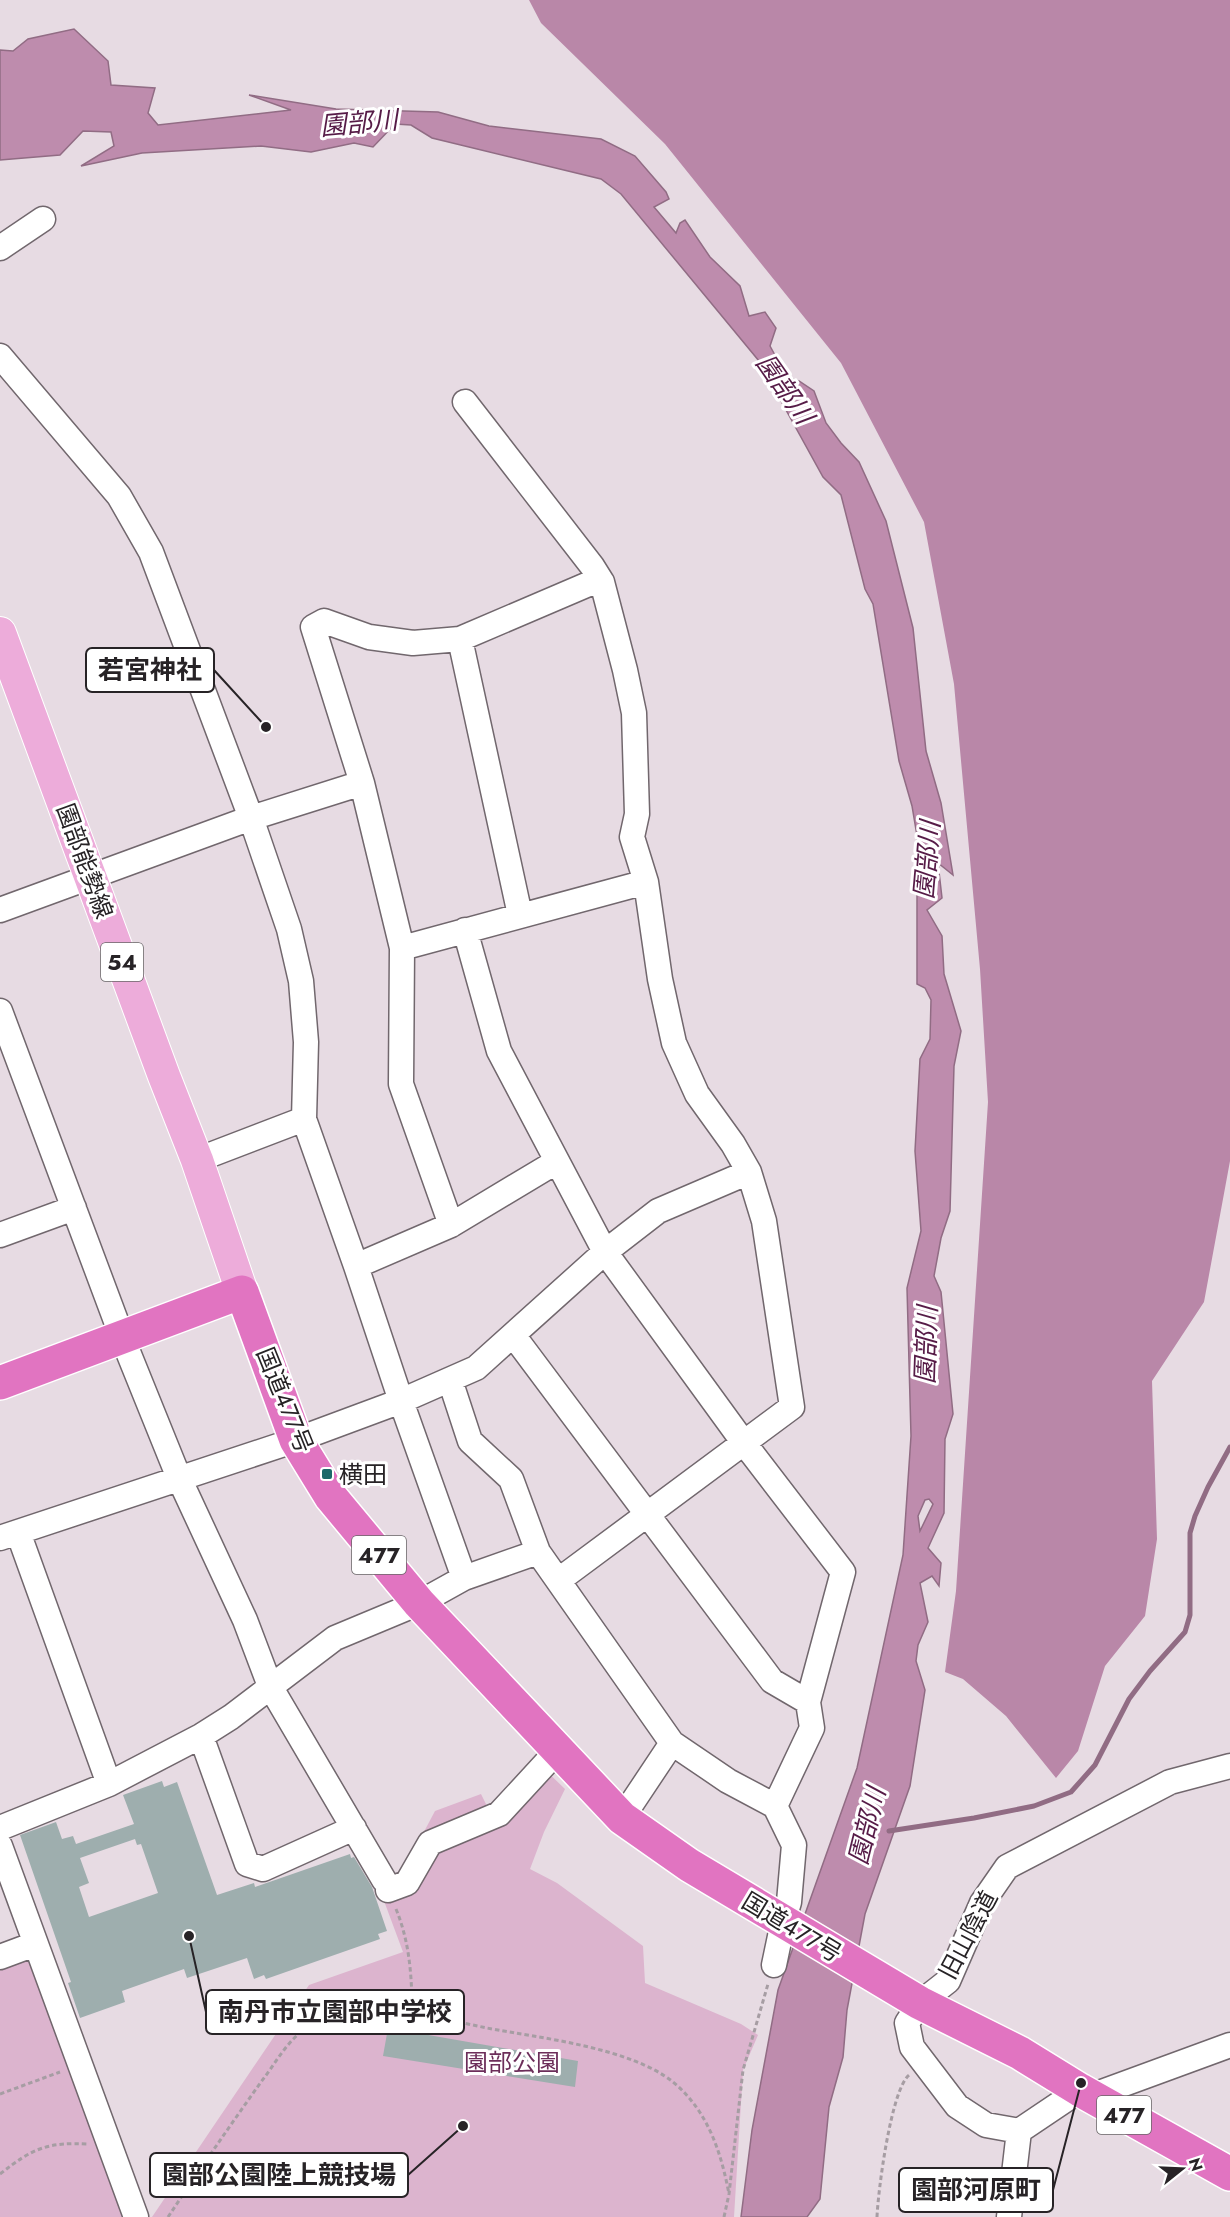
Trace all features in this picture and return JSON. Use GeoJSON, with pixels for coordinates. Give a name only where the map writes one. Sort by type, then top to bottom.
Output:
{"type":"FeatureCollection","features":[{"type":"Feature","properties":{"kind":"highway"},"geometry":{"type":"LineString","coordinates":[[0,1383],[242,1292]]}},
{"type":"Feature","properties":{"kind":"highway","name":"国道477号"},"geometry":{"type":"LineString","coordinates":[[242,1292],[296,1440],[331,1497],[419,1603],[582,1776],[626,1813],[791,1915],[1085,2093],[1230,2174]]}},
{"type":"Feature","properties":{"kind":"main road","name":"園部能勢線"},"geometry":{"type":"LineString","coordinates":[[0,633],[197,1160],[242,1292]]}},
{"type":"Feature","properties":{"kind":"street"},"geometry":{"type":"LineString","coordinates":[[0,248],[43,219]]}},
{"type":"Feature","properties":{"kind":"street"},"geometry":{"type":"LineString","coordinates":[[0,356],[119,496],[151,552],[289,929],[301,981],[306,1042],[304,1119],[356,1266],[400,1401],[464,1578]]}},
{"type":"Feature","properties":{"kind":"street"},"geometry":{"type":"LineString","coordinates":[[465,402],[602,582],[634,713],[637,814],[632,837],[646,882],[660,979],[675,1043],[697,1094],[733,1144],[748,1172],[764,1221],[792,1407],[559,1580]]}},
{"type":"Feature","properties":{"kind":"street"},"geometry":{"type":"LineString","coordinates":[[451,1226],[400,1084],[402,948],[362,783],[313,627],[324,621],[369,637],[413,643],[460,639],[591,583],[602,582]]}},
{"type":"Feature","properties":{"kind":"street"},"geometry":{"type":"LineString","coordinates":[[460,639],[520,915]]}},
{"type":"Feature","properties":{"kind":"street"},"geometry":{"type":"LineString","coordinates":[[0,910],[250,818],[362,783]]}},
{"type":"Feature","properties":{"kind":"street"},"geometry":{"type":"LineString","coordinates":[[402,948],[646,882]]}},
{"type":"Feature","properties":{"kind":"street"},"geometry":{"type":"LineString","coordinates":[[465,930],[500,1051],[605,1252],[744,1443],[843,1572],[808,1702],[812,1728],[775,1806]]}},
{"type":"Feature","properties":{"kind":"street"},"geometry":{"type":"LineString","coordinates":[[0,1011],[122,1337],[179,1478],[246,1620],[270,1686],[386,1885],[407,1883],[430,1843],[499,1814],[558,1750]]}},
{"type":"Feature","properties":{"kind":"street"},"geometry":{"type":"LineString","coordinates":[[197,1160],[304,1119]]}},
{"type":"Feature","properties":{"kind":"street"},"geometry":{"type":"LineString","coordinates":[[356,1266],[451,1226],[556,1162]]}},
{"type":"Feature","properties":{"kind":"street"},"geometry":{"type":"LineString","coordinates":[[109,1784],[9,1535],[296,1440],[400,1401],[476,1368],[605,1252],[658,1211],[748,1172]]}},
{"type":"Feature","properties":{"kind":"street"},"geometry":{"type":"LineString","coordinates":[[0,1235],[74,1208]]}},
{"type":"Feature","properties":{"kind":"street"},"geometry":{"type":"LineString","coordinates":[[513,1335],[772,1680],[808,1702]]}},
{"type":"Feature","properties":{"kind":"street"},"geometry":{"type":"LineString","coordinates":[[450,1380],[470,1442],[511,1479],[538,1552],[672,1743],[728,1781],[775,1806],[794,1845],[791,1915],[774,1965]]}},
{"type":"Feature","properties":{"kind":"street"},"geometry":{"type":"LineString","coordinates":[[0,1828],[109,1784],[201,1736],[231,1717],[335,1638],[419,1603],[464,1578],[538,1552]]}},
{"type":"Feature","properties":{"kind":"street"},"geometry":{"type":"LineString","coordinates":[[201,1736],[247,1864],[263,1869],[354,1828]]}},
{"type":"Feature","properties":{"kind":"street"},"geometry":{"type":"LineString","coordinates":[[626,1813],[672,1743]]}},
{"type":"Feature","properties":{"kind":"street","name":"旧山陰道"},"geometry":{"type":"LineString","coordinates":[[1018,2131],[986,2125],[957,2106],[912,2047],[906,2023],[928,1997],[948,1981],[982,1903],[1006,1867],[1170,1782],[1230,1766]]}},
{"type":"Feature","properties":{"kind":"street"},"geometry":{"type":"LineString","coordinates":[[0,1846],[136,2217]]}},
{"type":"Feature","properties":{"kind":"street"},"geometry":{"type":"LineString","coordinates":[[0,1957],[35,1944]]}},
{"type":"Feature","properties":{"kind":"street"},"geometry":{"type":"LineString","coordinates":[[1009,2217],[1018,2131],[1085,2093],[1230,2045]]}},
{"type":"Feature","properties":{"kind":"path"},"geometry":{"type":"LineString","coordinates":[[386,1885],[405,1929],[411,1969],[412,2014]]}},
{"type":"Feature","properties":{"kind":"path"},"geometry":{"type":"LineString","coordinates":[[724,2217],[729,2194],[742,2070],[774,1965]]}},
{"type":"Feature","properties":{"kind":"path"},"geometry":{"type":"LineString","coordinates":[[168,2217],[291,2043],[308,2027],[349,2014],[412,2014],[589,2048],[620,2055],[652,2068],[674,2083],[705,2119],[723,2163],[729,2194]]}},
{"type":"Feature","properties":{"kind":"path"},"geometry":{"type":"LineString","coordinates":[[877,2217],[879,2187],[897,2096],[905,2078],[924,2063]]}},
{"type":"Feature","properties":{"kind":"path"},"geometry":{"type":"LineString","coordinates":[[0,2094],[80,2065]]}},
{"type":"Feature","properties":{"kind":"path"},"geometry":{"type":"LineString","coordinates":[[0,2174],[29,2152],[46,2146],[66,2143],[109,2146]]}},
{"type":"Feature","properties":{"kind":"green space","name":"園部公園"},"geometry":{"type":"Polygon","coordinates":[[[536,1761],[565,1789],[544,1832],[530,1869],[557,1883],[643,1946],[645,1983],[741,2024],[758,2035],[743,2070],[734,2217],[152,2217],[309,1985],[403,1952],[377,1882],[401,1875],[435,1811],[481,1794],[487,1806],[501,1800],[536,1761]]]}},
{"type":"Feature","properties":{"kind":"green space"},"geometry":{"type":"Polygon","coordinates":[[[27,1954],[129,2217],[0,2217],[0,1965],[27,1954]]]}},
{"type":"Feature","properties":{"kind":"shaded area"},"geometry":{"type":"Polygon","coordinates":[[[529,0],[1230,0],[1230,1161],[1204,1302],[1152,1381],[1157,1539],[1145,1616],[1105,1666],[1078,1751],[1056,1778],[1006,1716],[963,1679],[945,1672],[956,1591],[988,1102],[980,969],[954,684],[924,522],[841,363],[665,144],[541,23],[529,0]]]}},
{"type":"Feature","properties":{"kind":"water","name":"園部川"},"geometry":{"type":"Polygon","coordinates":[[[74,29],[108,61],[111,85],[155,88],[148,113],[158,125],[291,110],[249,95],[336,109],[438,112],[489,126],[601,139],[635,156],[666,192],[669,199],[654,207],[676,233],[680,223],[685,220],[710,257],[740,286],[749,316],[765,312],[776,328],[770,346],[787,377],[799,381],[814,391],[826,423],[859,462],[886,521],[913,628],[926,751],[941,803],[953,875],[938,863],[942,898],[927,910],[942,936],[944,974],[961,1031],[954,1066],[950,1211],[941,1238],[934,1276],[941,1292],[953,1414],[945,1439],[944,1513],[928,1548],[941,1563],[939,1586],[932,1576],[920,1583],[928,1622],[918,1645],[916,1661],[925,1690],[910,1786],[865,1914],[847,2010],[843,2057],[829,2107],[820,2199],[807,2217],[741,2217],[752,2130],[778,1990],[857,1768],[903,1555],[911,1436],[907,1288],[921,1231],[915,1151],[920,1059],[930,1039],[931,1000],[925,988],[917,984],[917,836],[912,806],[899,761],[873,604],[865,589],[841,495],[823,477],[759,361],[621,194],[601,179],[432,138],[411,125],[395,124],[373,147],[354,143],[311,152],[261,146],[142,153],[81,166],[114,146],[111,132],[83,131],[60,155],[0,160],[0,50],[13,51],[28,39],[74,29]],[[929,1499],[925,1500],[918,1516],[920,1531],[933,1504],[929,1499]]]}},
{"type":"Feature","properties":{"kind":"building"},"geometry":{"type":"Polygon","coordinates":[[[162,1781],[164,1787],[177,1782],[217,1895],[254,1883],[255,1887],[350,1854],[372,1887],[387,1931],[378,1934],[380,1939],[266,1979],[264,1975],[254,1979],[247,1958],[187,1978],[184,1969],[122,1991],[125,2002],[80,2018],[68,1983],[71,1982],[20,1835],[56,1822],[62,1839],[73,1836],[76,1844],[134,1824],[123,1795],[162,1781]],[[135,1839],[80,1858],[89,1883],[79,1887],[89,1917],[158,1893],[141,1844],[137,1845],[135,1839]]]}},
{"type":"Feature","properties":{"kind":"building"},"geometry":{"type":"Polygon","coordinates":[[[388,2028],[578,2061],[575,2087],[383,2056],[388,2028]]]}},
{"type":"Feature","properties":{"kind":"waterway","name":"園部川"},"geometry":{"type":"LineString","coordinates":[[889,1831],[1034,1806],[1071,1792],[1095,1765],[1129,1699],[1150,1671],[1185,1632],[1190,1615],[1190,1533],[1208,1487],[1230,1447]]}},
{"type":"Feature","properties":{"kind":"place","name":"若宮神社"},"geometry":{"type":"Point","coordinates":[266,727]}},
{"type":"Feature","properties":{"kind":"place","name":"横田"},"geometry":{"type":"Point","coordinates":[327,1474]}},
{"type":"Feature","properties":{"kind":"place","name":"南丹市立園部中学校"},"geometry":{"type":"Point","coordinates":[189,1936]}},
{"type":"Feature","properties":{"kind":"place","name":"園部河原町"},"geometry":{"type":"Point","coordinates":[1081,2083]}},
{"type":"Feature","properties":{"kind":"place","name":"園部公園陸上競技場"},"geometry":{"type":"Point","coordinates":[463,2126]}}]}
